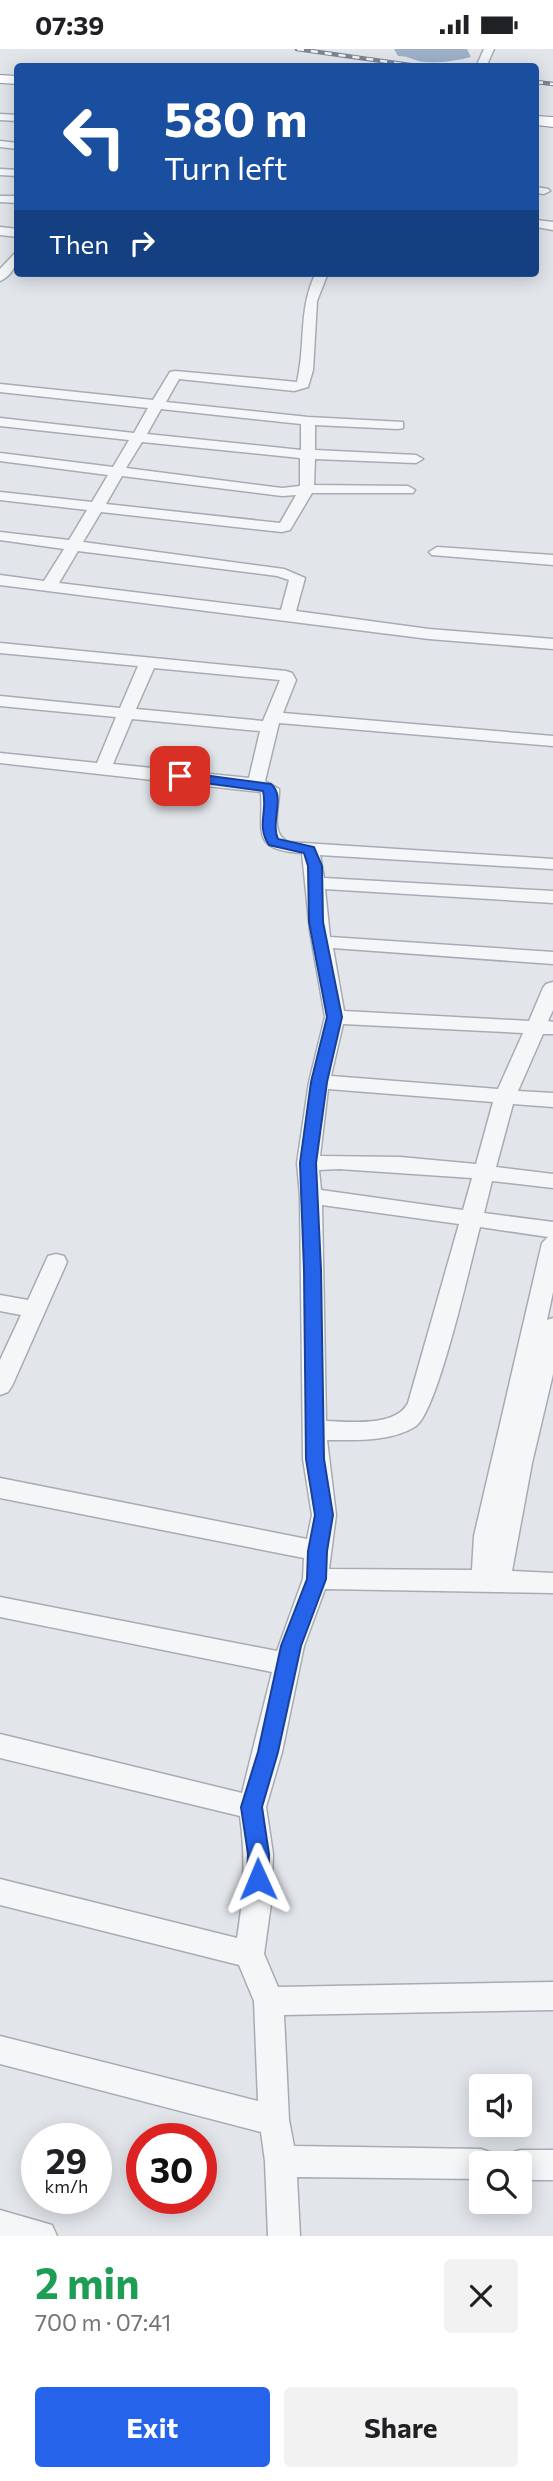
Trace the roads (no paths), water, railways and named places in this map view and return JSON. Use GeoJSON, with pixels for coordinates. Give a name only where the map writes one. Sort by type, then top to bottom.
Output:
{"type":"FeatureCollection","features":[{"type":"Feature","properties":{"kind":"street"},"geometry":{"type":"LineString","coordinates":[[0,277],[14,259]]}},
{"type":"Feature","properties":{"kind":"street"},"geometry":{"type":"LineString","coordinates":[[49,586],[157,404],[178,374],[295,387],[303,384],[309,354],[310,297],[321,277]]}},
{"type":"Feature","properties":{"kind":"street"},"geometry":{"type":"LineString","coordinates":[[0,388],[308,421],[398,425]]}},
{"type":"Feature","properties":{"kind":"street"},"geometry":{"type":"LineString","coordinates":[[0,496],[282,528],[307,489],[308,421]]}},
{"type":"Feature","properties":{"kind":"street"},"geometry":{"type":"LineString","coordinates":[[0,422],[307,456],[416,459]]}},
{"type":"Feature","properties":{"kind":"street"},"geometry":{"type":"LineString","coordinates":[[0,457],[282,492],[307,489],[408,490]]}},
{"type":"Feature","properties":{"kind":"street"},"geometry":{"type":"LineString","coordinates":[[0,536],[289,574],[297,578],[286,615]]}},
{"type":"Feature","properties":{"kind":"street"},"geometry":{"type":"LineString","coordinates":[[437,552],[553,560]]}},
{"type":"Feature","properties":{"kind":"street"},"geometry":{"type":"LineString","coordinates":[[0,597],[7,580],[429,634],[553,644]]}},
{"type":"Feature","properties":{"kind":"street"},"geometry":{"type":"LineString","coordinates":[[0,648],[286,676],[288,680],[271,722],[256,784]]}},
{"type":"Feature","properties":{"kind":"street"},"geometry":{"type":"LineString","coordinates":[[103,768],[148,662]]}},
{"type":"Feature","properties":{"kind":"street"},"geometry":{"type":"LineString","coordinates":[[0,701],[127,713],[553,741]]}},
{"type":"Feature","properties":{"kind":"street"},"geometry":{"type":"LineString","coordinates":[[0,758],[256,784],[270,789],[268,822],[269,836],[273,842],[310,850],[553,864]]}},
{"type":"Feature","properties":{"kind":"street"},"geometry":{"type":"LineString","coordinates":[[284,2236],[281,2161],[274,2120],[270,2001],[248,1954],[257,1904],[259,1854],[252,1807],[268,1752],[287,1664],[316,1579],[317,1551],[324,1515],[315,1459],[311,1196],[308,1163],[319,1082],[335,1017],[316,922],[315,866],[310,850]]}},
{"type":"Feature","properties":{"kind":"street"},"geometry":{"type":"LineString","coordinates":[[315,883],[553,897]]}},
{"type":"Feature","properties":{"kind":"street"},"geometry":{"type":"LineString","coordinates":[[322,942],[447,953],[553,958]]}},
{"type":"Feature","properties":{"kind":"street"},"geometry":{"type":"LineString","coordinates":[[315,1430],[376,1429],[400,1422],[414,1414],[423,1392],[505,1097],[545,1027],[553,988]]}},
{"type":"Feature","properties":{"kind":"street"},"geometry":{"type":"LineString","coordinates":[[335,1017],[545,1027]]}},
{"type":"Feature","properties":{"kind":"street"},"geometry":{"type":"LineString","coordinates":[[319,1082],[553,1100]]}},
{"type":"Feature","properties":{"kind":"street"},"geometry":{"type":"LineString","coordinates":[[308,1163],[342,1161],[484,1172],[553,1181]]}},
{"type":"Feature","properties":{"kind":"street"},"geometry":{"type":"LineString","coordinates":[[311,1196],[471,1216],[553,1230]]}},
{"type":"Feature","properties":{"kind":"street"},"geometry":{"type":"LineString","coordinates":[[490,1581],[486,1536],[553,1243]]}},
{"type":"Feature","properties":{"kind":"street"},"geometry":{"type":"LineString","coordinates":[[0,1386],[56,1262]]}},
{"type":"Feature","properties":{"kind":"street"},"geometry":{"type":"LineString","coordinates":[[0,1303],[36,1309]]}},
{"type":"Feature","properties":{"kind":"street"},"geometry":{"type":"LineString","coordinates":[[490,1581],[553,1326]]}},
{"type":"Feature","properties":{"kind":"street"},"geometry":{"type":"LineString","coordinates":[[0,1488],[317,1551]]}},
{"type":"Feature","properties":{"kind":"street"},"geometry":{"type":"LineString","coordinates":[[316,1579],[553,1583]]}},
{"type":"Feature","properties":{"kind":"street"},"geometry":{"type":"LineString","coordinates":[[0,1607],[287,1664]]}},
{"type":"Feature","properties":{"kind":"street"},"geometry":{"type":"LineString","coordinates":[[0,1746],[252,1807]]}},
{"type":"Feature","properties":{"kind":"street"},"geometry":{"type":"LineString","coordinates":[[0,1892],[248,1954]]}},
{"type":"Feature","properties":{"kind":"street"},"geometry":{"type":"LineString","coordinates":[[270,2001],[553,1996]]}},
{"type":"Feature","properties":{"kind":"street"},"geometry":{"type":"LineString","coordinates":[[0,2050],[274,2120]]}},
{"type":"Feature","properties":{"kind":"street"},"geometry":{"type":"LineString","coordinates":[[281,2161],[469,2164]]}},
{"type":"Feature","properties":{"kind":"street"},"geometry":{"type":"LineString","coordinates":[[532,2165],[553,2165]]}},
{"type":"Feature","properties":{"kind":"street"},"geometry":{"type":"LineString","coordinates":[[0,2227],[41,2236]]}},
{"type":"Feature","properties":{"kind":"water"},"geometry":{"type":"Polygon","coordinates":[[[394,49],[467,49],[471,57],[425,62],[398,56],[394,49]]]}},
{"type":"Feature","properties":{"kind":"railway"},"geometry":{"type":"LineString","coordinates":[[297,49],[396,63]]}},
{"type":"Feature","properties":{"kind":"railway"},"geometry":{"type":"LineString","coordinates":[[539,82],[553,84]]}}]}
